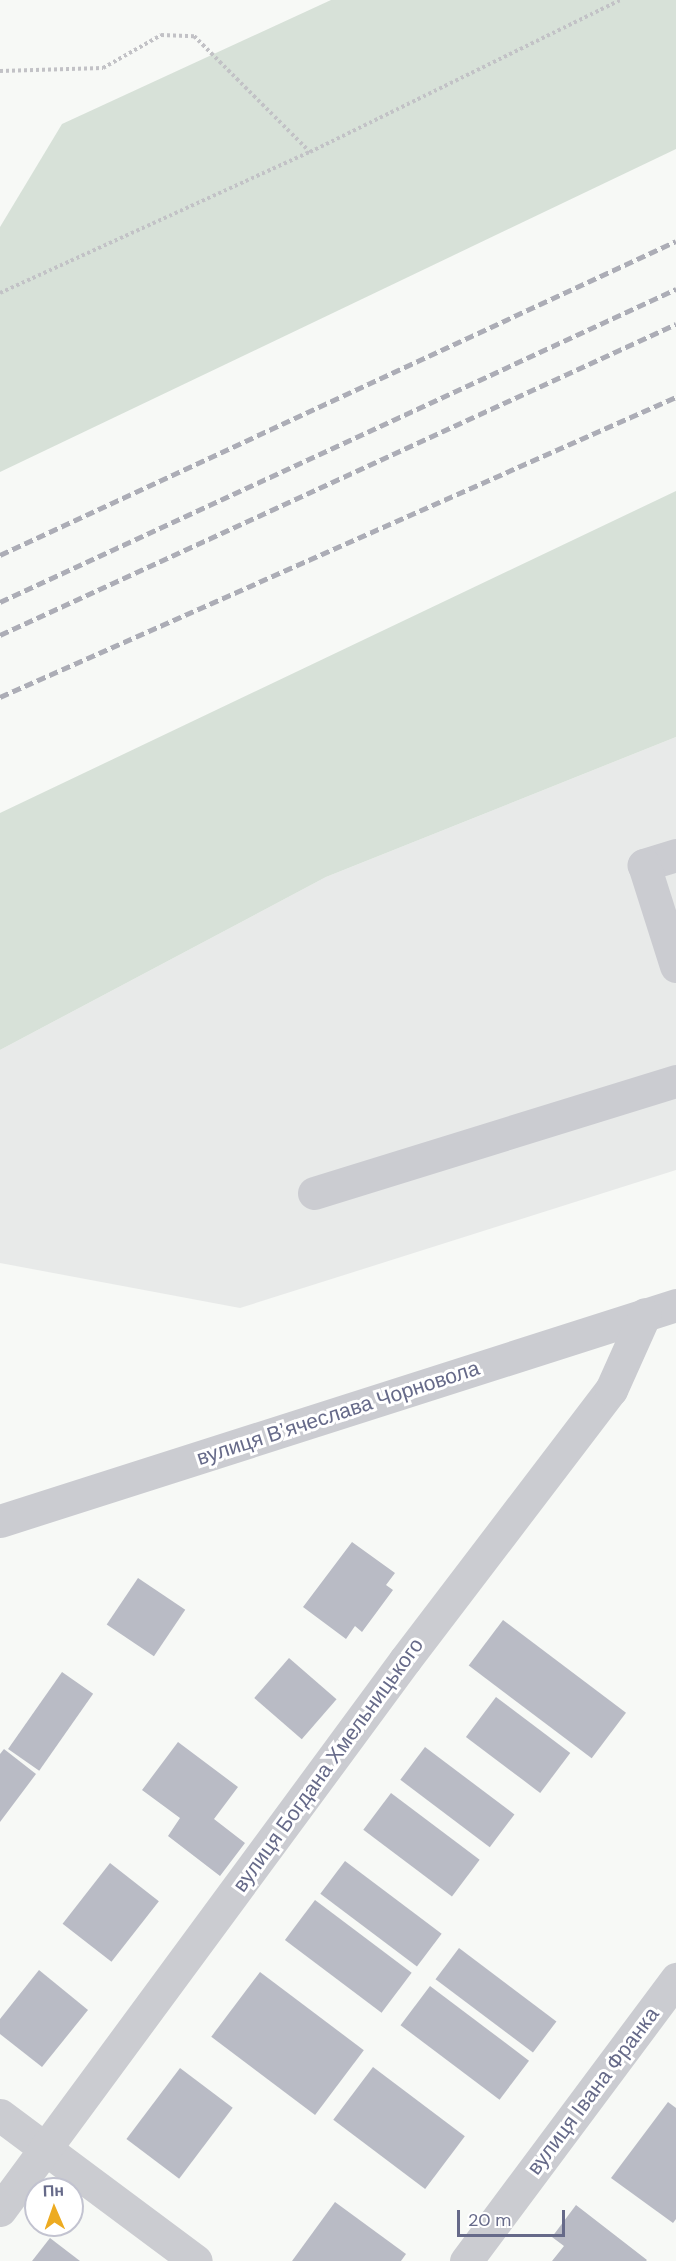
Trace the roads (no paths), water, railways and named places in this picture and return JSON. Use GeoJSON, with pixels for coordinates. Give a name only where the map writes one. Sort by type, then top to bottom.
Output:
{"type":"FeatureCollection","features":[{"type":"Feature","properties":{"kind":"street"},"geometry":{"type":"LineString","coordinates":[[676,855],[644,865],[676,966]]}},
{"type":"Feature","properties":{"kind":"street"},"geometry":{"type":"LineString","coordinates":[[314,1193],[676,1081]]}},
{"type":"Feature","properties":{"kind":"street","name":"вулиця Вʼячеслава Чорновола"},"geometry":{"type":"LineString","coordinates":[[12,1518],[676,1305]]}},
{"type":"Feature","properties":{"kind":"street","name":"вулиця Богдана Хмельницького"},"geometry":{"type":"LineString","coordinates":[[0,2210],[405,1660],[610,1390],[645,1314]]}},
{"type":"Feature","properties":{"kind":"street"},"geometry":{"type":"LineString","coordinates":[[0,1546],[12,1518]]}},
{"type":"Feature","properties":{"kind":"street","name":"вулиця Івана Франка"},"geometry":{"type":"LineString","coordinates":[[466,2261],[676,1979]]}},
{"type":"Feature","properties":{"kind":"street"},"geometry":{"type":"LineString","coordinates":[[0,2115],[196,2261]]}},
{"type":"Feature","properties":{"kind":"railway"},"geometry":{"type":"LineString","coordinates":[[0,555],[676,241]]}},
{"type":"Feature","properties":{"kind":"railway"},"geometry":{"type":"LineString","coordinates":[[0,602],[676,289]]}},
{"type":"Feature","properties":{"kind":"railway"},"geometry":{"type":"LineString","coordinates":[[0,635],[676,324]]}},
{"type":"Feature","properties":{"kind":"railway"},"geometry":{"type":"LineString","coordinates":[[0,697],[676,397]]}}]}
